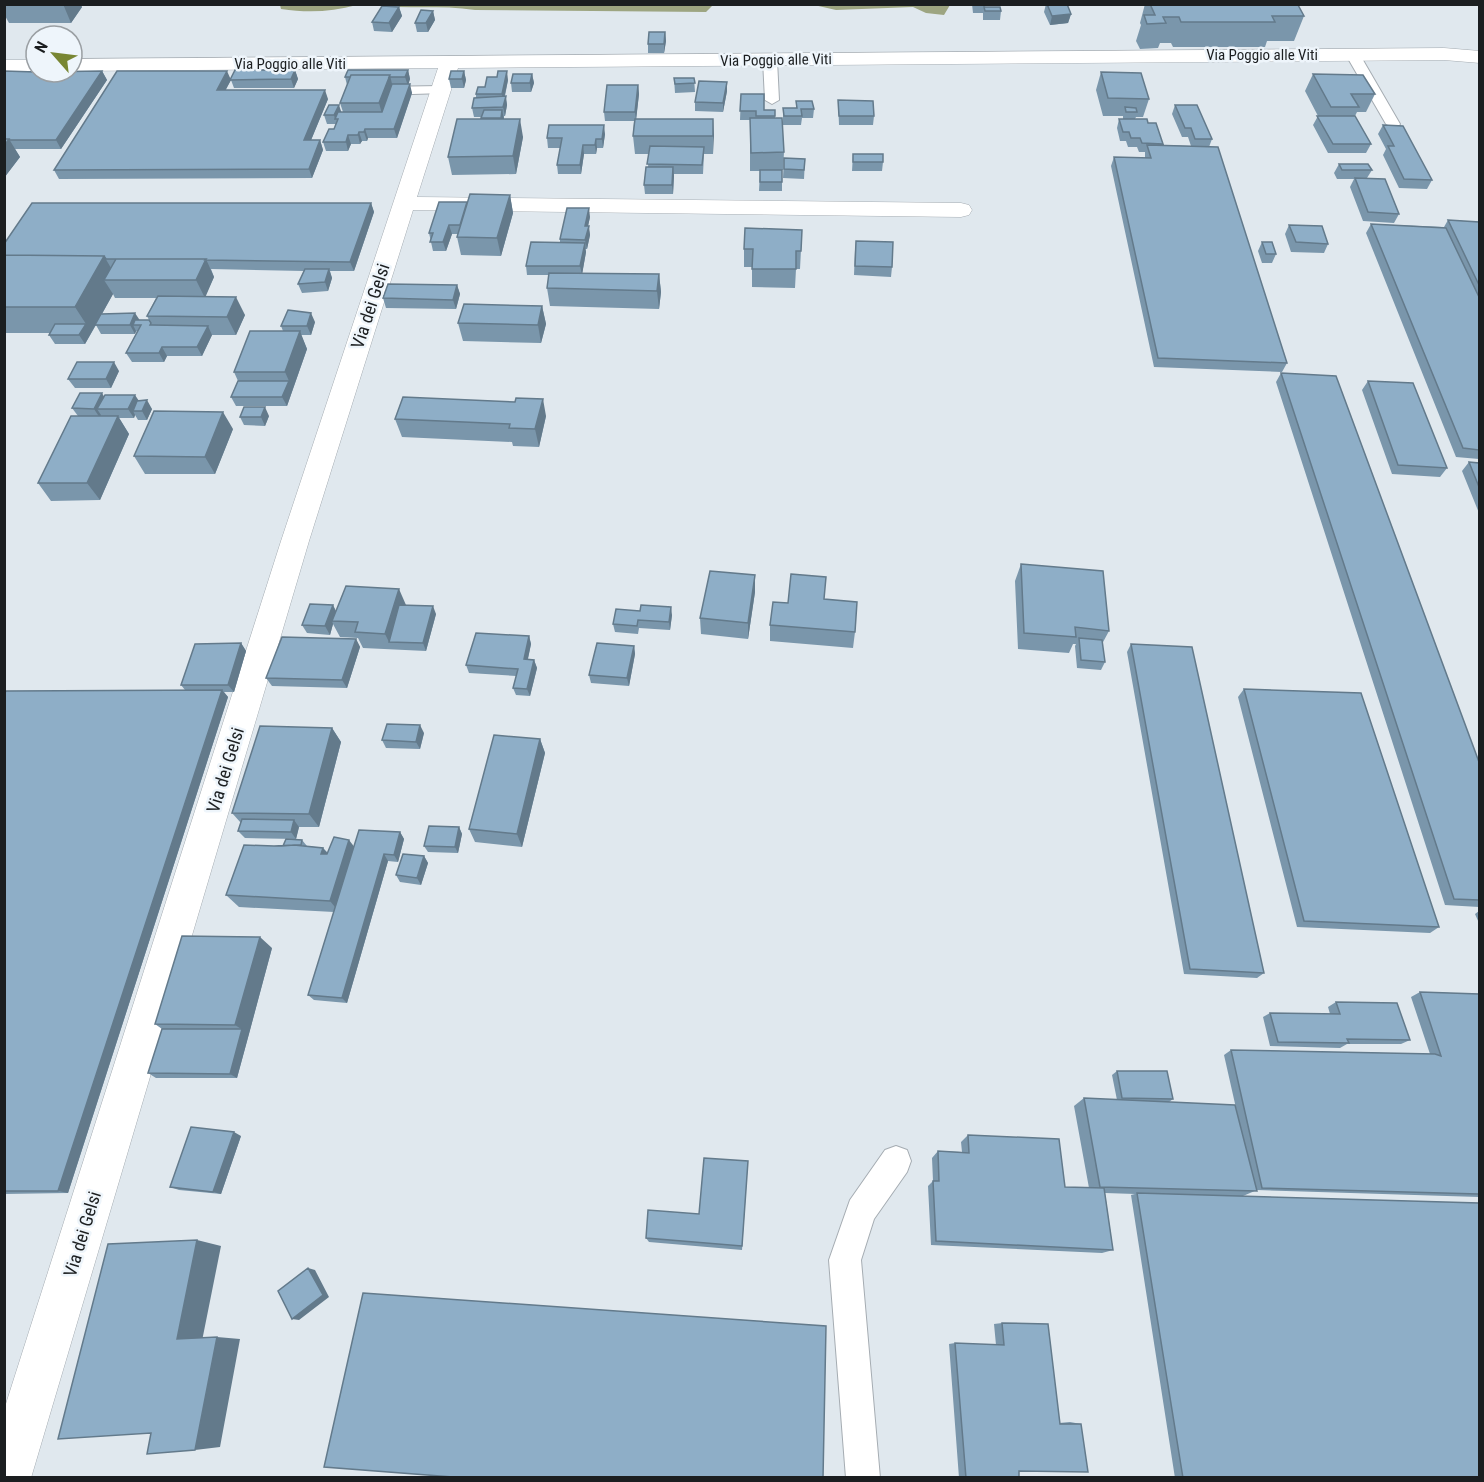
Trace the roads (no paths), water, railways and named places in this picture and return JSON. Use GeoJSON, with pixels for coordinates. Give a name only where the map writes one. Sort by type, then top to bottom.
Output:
{"type":"FeatureCollection","features":[{"type":"Feature","properties":{"kind":"street","name":"Via Poggio alle Viti"},"geometry":{"type":"LineString","coordinates":[[84,65],[445,77],[770,60],[1353,54],[1444,54],[1479,57]]}},
{"type":"Feature","properties":{"kind":"street"},"geometry":{"type":"LineString","coordinates":[[4,66],[24,66]]}},
{"type":"Feature","properties":{"kind":"street","name":"Via dei Gelsi"},"geometry":{"type":"LineString","coordinates":[[7,1478],[295,541],[445,77]]}},
{"type":"Feature","properties":{"kind":"street"},"geometry":{"type":"LineString","coordinates":[[405,203],[961,210]]}},
{"type":"Feature","properties":{"kind":"lane"},"geometry":{"type":"LineString","coordinates":[[1353,54],[1394,124]]}},
{"type":"Feature","properties":{"kind":"lane"},"geometry":{"type":"LineString","coordinates":[[770,60],[772,100]]}},
{"type":"Feature","properties":{"kind":"lane"},"geometry":{"type":"LineString","coordinates":[[367,91],[445,77]]}},
{"type":"Feature","properties":{"kind":"lane"},"geometry":{"type":"LineString","coordinates":[[863,1478],[845,1260],[861,1211],[896,1161]]}}]}
